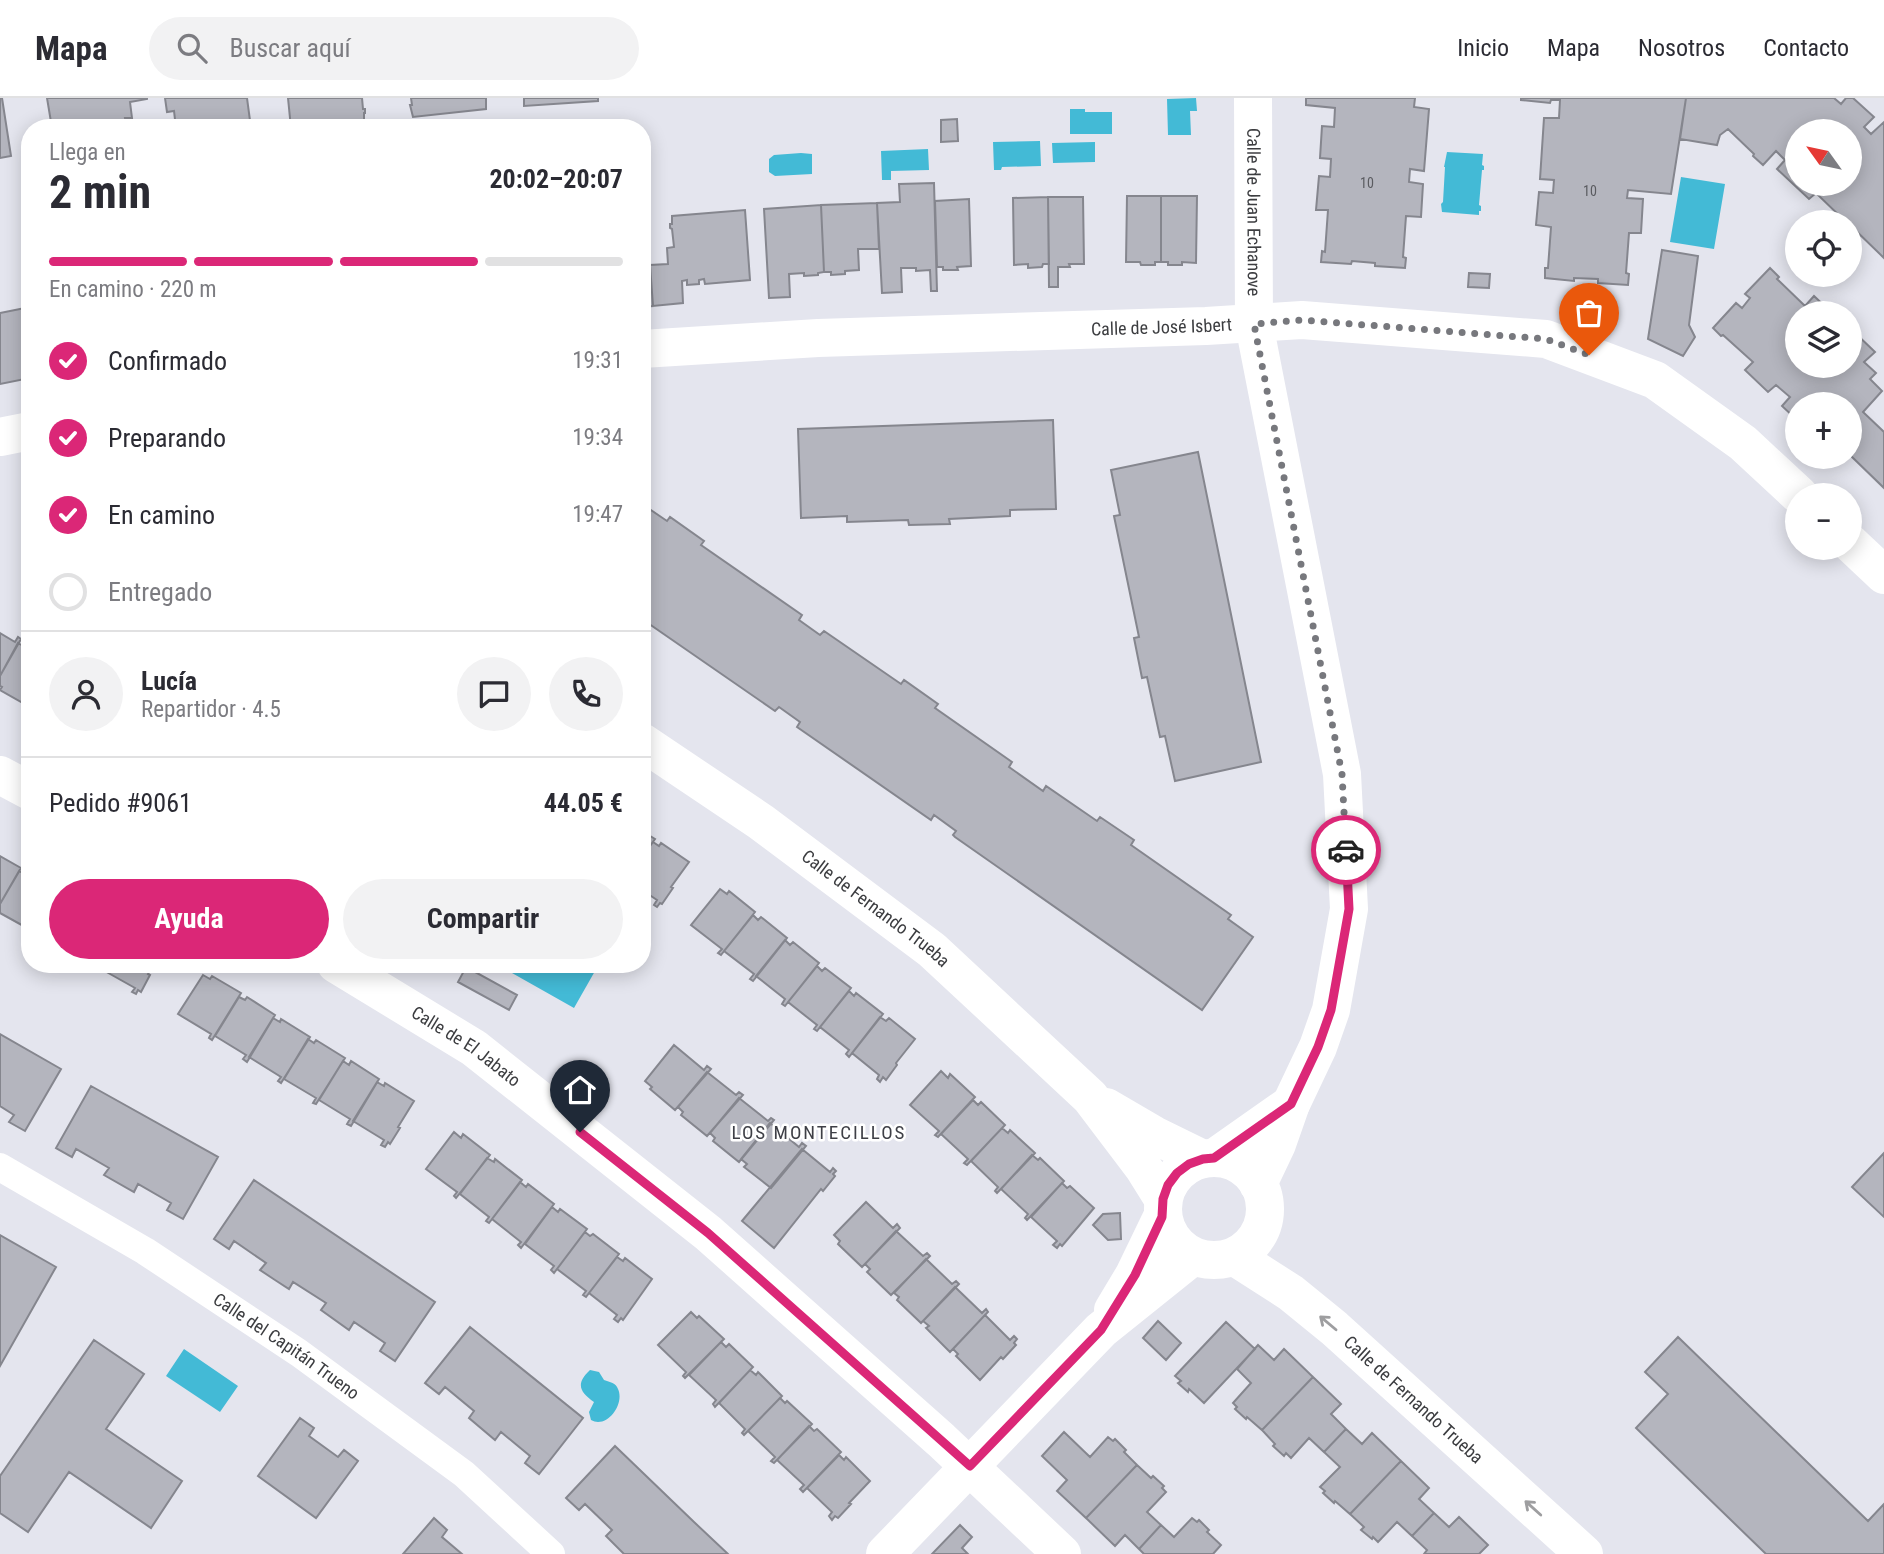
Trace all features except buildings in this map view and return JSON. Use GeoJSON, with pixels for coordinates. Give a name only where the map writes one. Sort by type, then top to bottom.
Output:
{"type":"FeatureCollection","features":[{"type":"Feature","properties":{"kind":"street","name":"Calle de Juan Echanove"},"geometry":{"type":"LineString","coordinates":[[1253,98],[1254,324],[1342,774],[1349,909],[1331,1010],[1318,1047],[1258,1184]]}},
{"type":"Feature","properties":{"kind":"street","name":"Calle de José Isbert"},"geometry":{"type":"LineString","coordinates":[[651,348],[818,338],[1254,324],[1302,320],[1546,339],[1655,380],[1743,443],[1786,483]]}},
{"type":"Feature","properties":{"kind":"street"},"geometry":{"type":"LineString","coordinates":[[0,438],[21,432]]}},
{"type":"Feature","properties":{"kind":"street"},"geometry":{"type":"LineString","coordinates":[[1862,554],[1884,575]]}},
{"type":"Feature","properties":{"kind":"street","name":"Calle de Fernando Trueba"},"geometry":{"type":"LineString","coordinates":[[651,748],[761,822],[932,950],[1090,1097],[1143,1167],[1162,1208]]}},
{"type":"Feature","properties":{"kind":"street"},"geometry":{"type":"LineString","coordinates":[[0,775],[21,787]]}},
{"type":"Feature","properties":{"kind":"street","name":"Calle de El Jabato"},"geometry":{"type":"LineString","coordinates":[[351,973],[474,1048],[708,1233],[970,1466],[1062,1554]]}},
{"type":"Feature","properties":{"kind":"street","name":"Calle de Fernando Trueba"},"geometry":{"type":"LineString","coordinates":[[1090,1097],[1154,1135],[1209,1158]]}},
{"type":"Feature","properties":{"kind":"street","name":"Calle de Juan Echanove"},"geometry":{"type":"LineString","coordinates":[[1209,1158],[1291,1104]]}},
{"type":"Feature","properties":{"kind":"street"},"geometry":{"type":"LineString","coordinates":[[1101,1330],[1135,1275],[1162,1208],[1168,1185],[1177,1173],[1189,1164],[1209,1158],[1232,1161],[1247,1170],[1258,1184],[1265,1200],[1265,1217],[1259,1234],[1249,1247],[1235,1257],[1206,1261],[1192,1257],[1178,1247],[1168,1233],[1162,1208]]}},
{"type":"Feature","properties":{"kind":"street","name":"Calle del Capitán Trueno"},"geometry":{"type":"LineString","coordinates":[[0,1167],[145,1251],[299,1353],[464,1474],[551,1554]]}},
{"type":"Feature","properties":{"kind":"street"},"geometry":{"type":"LineString","coordinates":[[885,1554],[1101,1330],[1192,1257]]}},
{"type":"Feature","properties":{"kind":"street","name":"Calle de Fernando Trueba"},"geometry":{"type":"LineString","coordinates":[[1235,1257],[1291,1293],[1334,1328],[1584,1554]]}},
{"type":"Feature","properties":{"kind":"water"},"geometry":{"type":"Polygon","coordinates":[[[1196,98],[1197,111],[1190,111],[1191,135],[1168,135],[1167,99],[1196,98]]]}},
{"type":"Feature","properties":{"kind":"water"},"geometry":{"type":"Polygon","coordinates":[[[1070,109],[1112,112],[1112,134],[1070,134],[1070,109]]]}},
{"type":"Feature","properties":{"kind":"water"},"geometry":{"type":"Polygon","coordinates":[[[1040,141],[1041,166],[1002,167],[1001,170],[994,170],[993,142],[1040,141]]]}},
{"type":"Feature","properties":{"kind":"water"},"geometry":{"type":"Polygon","coordinates":[[[1095,142],[1095,162],[1053,163],[1052,143],[1095,142]]]}},
{"type":"Feature","properties":{"kind":"water"},"geometry":{"type":"Polygon","coordinates":[[[928,149],[929,170],[891,171],[891,180],[882,180],[881,151],[928,149]]]}},
{"type":"Feature","properties":{"kind":"water"},"geometry":{"type":"Polygon","coordinates":[[[1447,152],[1483,154],[1479,215],[1442,212],[1447,152]]]}},
{"type":"Feature","properties":{"kind":"water"},"geometry":{"type":"Polygon","coordinates":[[[812,154],[812,174],[775,176],[769,172],[769,159],[774,155],[812,154]]]}},
{"type":"Feature","properties":{"kind":"water"},"geometry":{"type":"Polygon","coordinates":[[[1681,177],[1725,184],[1714,249],[1670,242],[1681,177]]]}},
{"type":"Feature","properties":{"kind":"water"},"geometry":{"type":"Polygon","coordinates":[[[512,973],[594,973],[574,1008],[512,973]]]}},
{"type":"Feature","properties":{"kind":"water"},"geometry":{"type":"Polygon","coordinates":[[[184,1349],[238,1386],[220,1412],[166,1376],[184,1349]]]}},
{"type":"Feature","properties":{"kind":"water"},"geometry":{"type":"Polygon","coordinates":[[[590,1370],[599,1372],[604,1380],[614,1384],[620,1395],[617,1408],[603,1421],[591,1420],[589,1412],[594,1402],[581,1388],[582,1380],[590,1370]]]}},
{"type":"Feature","properties":{"kind":"way so far"},"geometry":{"type":"LineString","coordinates":[[1346,850],[1342,774],[1254,324],[1302,320],[1546,339],[1589,355]]}},
{"type":"Feature","properties":{"kind":"district","name":"LOS MONTECILLOS"},"geometry":{"type":"Point","coordinates":[819,1132]}},
{"type":"Feature","properties":{"kind":"route"},"geometry":{"type":"LineString","coordinates":[[580,1132],[708,1233],[970,1466],[1101,1330],[1135,1275],[1162,1217],[1163,1199],[1168,1185],[1177,1173],[1189,1164],[1214,1158],[1291,1104],[1318,1047],[1331,1010],[1349,909],[1346,850]]}}]}
